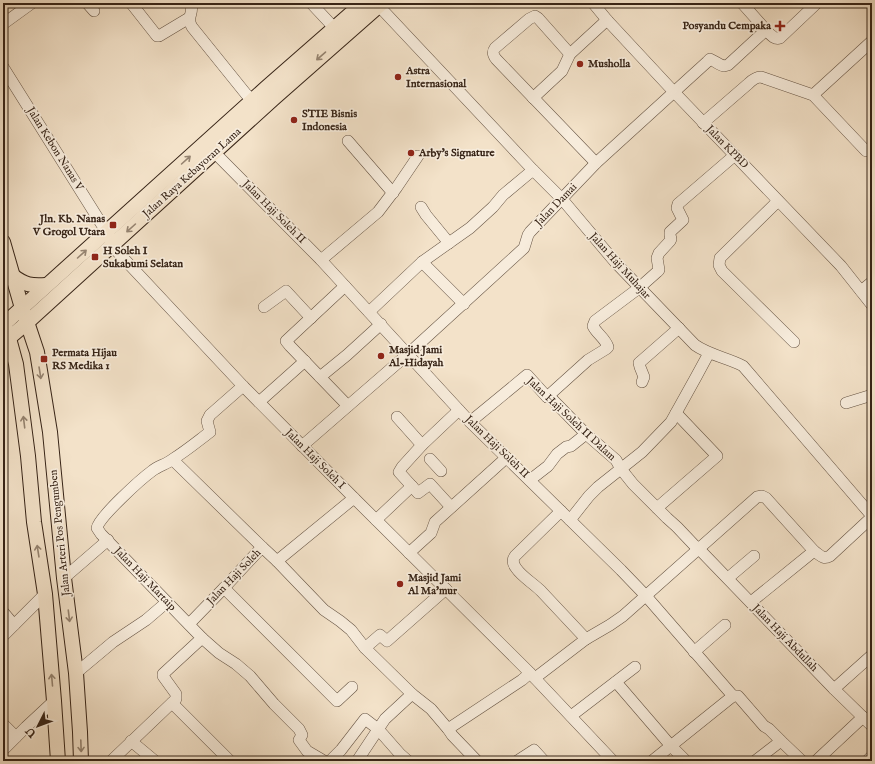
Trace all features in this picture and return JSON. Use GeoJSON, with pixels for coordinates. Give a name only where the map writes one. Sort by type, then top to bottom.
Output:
{"type":"FeatureCollection","features":[{"type":"Feature","properties":{"kind":"main road","name":"Jalan Raya Kebayoran Lama"},"geometry":{"type":"LineString","coordinates":[[6,340],[112,246],[140,211],[339,32],[363,3]]}},
{"type":"Feature","properties":{"kind":"main road","name":"Jalan Raya Kebayoran Lama"},"geometry":{"type":"LineString","coordinates":[[208,149],[252,100],[339,32],[379,4]]}},
{"type":"Feature","properties":{"kind":"main road","name":"Jalan Raya Kebayoran Lama"},"geometry":{"type":"LineString","coordinates":[[4,322],[22,308],[108,231],[140,211]]}},
{"type":"Feature","properties":{"kind":"main road","name":"Jalan Arteri Pos Pengumben"},"geometry":{"type":"LineString","coordinates":[[3,242],[36,352],[50,432],[64,578],[76,673],[81,761]]}},
{"type":"Feature","properties":{"kind":"main road"},"geometry":{"type":"LineString","coordinates":[[60,273],[70,284]]}},
{"type":"Feature","properties":{"kind":"main road"},"geometry":{"type":"LineString","coordinates":[[13,276],[22,283],[34,286],[46,286]]}},
{"type":"Feature","properties":{"kind":"main road","name":"Jalan Arteri Pos Pengumben"},"geometry":{"type":"LineString","coordinates":[[4,322],[6,340],[28,456],[34,522],[45,594],[58,761]]}},
{"type":"Feature","properties":{"kind":"street"},"geometry":{"type":"LineString","coordinates":[[3,24],[32,3]]}},
{"type":"Feature","properties":{"kind":"street"},"geometry":{"type":"LineString","coordinates":[[131,3],[157,36],[189,18]]}},
{"type":"Feature","properties":{"kind":"street"},"geometry":{"type":"LineString","coordinates":[[191,3],[192,10],[189,18],[192,27],[252,100]]}},
{"type":"Feature","properties":{"kind":"street"},"geometry":{"type":"LineString","coordinates":[[311,3],[339,32]]}},
{"type":"Feature","properties":{"kind":"street","name":"Jalan KPBD"},"geometry":{"type":"LineString","coordinates":[[593,3],[674,92],[841,266],[872,305]]}},
{"type":"Feature","properties":{"kind":"street"},"geometry":{"type":"LineString","coordinates":[[742,3],[766,30],[777,39],[780,38],[817,3]]}},
{"type":"Feature","properties":{"kind":"street","name":"Jalan Haji Muhajar"},"geometry":{"type":"LineString","coordinates":[[379,4],[533,170],[562,199],[614,262],[695,345],[709,353],[743,366],[872,516],[830,556],[823,558],[814,551]]}},
{"type":"Feature","properties":{"kind":"street"},"geometry":{"type":"LineString","coordinates":[[570,54],[535,16],[529,19],[495,48],[493,52],[496,59],[596,163]]}},
{"type":"Feature","properties":{"kind":"street"},"geometry":{"type":"LineString","coordinates":[[533,98],[562,71],[570,54],[607,20]]}},
{"type":"Feature","properties":{"kind":"street","name":"Jalan Damai"},"geometry":{"type":"LineString","coordinates":[[408,354],[524,248],[529,234],[596,163],[710,59],[724,66],[728,65],[766,30]]}},
{"type":"Feature","properties":{"kind":"street"},"geometry":{"type":"LineString","coordinates":[[813,95],[872,41]]}},
{"type":"Feature","properties":{"kind":"street","name":"Jalan Kebon Nanas V"},"geometry":{"type":"LineString","coordinates":[[3,67],[104,228],[108,231]]}},
{"type":"Feature","properties":{"kind":"street"},"geometry":{"type":"LineString","coordinates":[[704,123],[748,84],[758,77],[761,77],[813,95],[866,151]]}},
{"type":"Feature","properties":{"kind":"street"},"geometry":{"type":"LineString","coordinates":[[348,141],[392,192]]}},
{"type":"Feature","properties":{"kind":"street","name":"Jalan Haji Soleh II"},"geometry":{"type":"LineString","coordinates":[[208,149],[321,260],[470,422],[646,596],[732,696],[738,696],[764,726],[769,728],[802,761]]}},
{"type":"Feature","properties":{"kind":"street"},"geometry":{"type":"LineString","coordinates":[[547,397],[588,360],[608,347],[594,328],[593,324],[639,288],[659,270],[657,258],[659,253],[672,239],[670,232],[683,220],[677,208],[678,204],[735,155]]}},
{"type":"Feature","properties":{"kind":"street"},"geometry":{"type":"LineString","coordinates":[[321,260],[378,212],[418,156]]}},
{"type":"Feature","properties":{"kind":"street"},"geometry":{"type":"LineString","coordinates":[[369,312],[422,262],[470,228],[493,207],[503,195],[533,170]]}},
{"type":"Feature","properties":{"kind":"street"},"geometry":{"type":"LineString","coordinates":[[778,201],[720,258],[719,264],[722,271],[794,342]]}},
{"type":"Feature","properties":{"kind":"street"},"geometry":{"type":"LineString","coordinates":[[421,207],[449,243]]}},
{"type":"Feature","properties":{"kind":"street","name":"Jalan Haji Soleh I"},"geometry":{"type":"LineString","coordinates":[[108,231],[112,246],[243,386],[533,675],[613,761]]}},
{"type":"Feature","properties":{"kind":"street"},"geometry":{"type":"LineString","coordinates":[[422,262],[464,304]]}},
{"type":"Feature","properties":{"kind":"street"},"geometry":{"type":"LineString","coordinates":[[861,291],[872,282]]}},
{"type":"Feature","properties":{"kind":"street"},"geometry":{"type":"LineString","coordinates":[[345,286],[286,341],[348,406]]}},
{"type":"Feature","properties":{"kind":"street"},"geometry":{"type":"LineString","coordinates":[[264,307],[286,291],[311,318]]}},
{"type":"Feature","properties":{"kind":"street"},"geometry":{"type":"LineString","coordinates":[[320,377],[347,355],[380,324]]}},
{"type":"Feature","properties":{"kind":"street"},"geometry":{"type":"LineString","coordinates":[[642,382],[644,377],[639,363],[679,328]]}},
{"type":"Feature","properties":{"kind":"street"},"geometry":{"type":"LineString","coordinates":[[570,520],[585,500],[598,487],[642,452],[671,422],[709,353]]}},
{"type":"Feature","properties":{"kind":"street"},"geometry":{"type":"LineString","coordinates":[[302,446],[408,354]]}},
{"type":"Feature","properties":{"kind":"street"},"geometry":{"type":"LineString","coordinates":[[259,402],[305,361]]}},
{"type":"Feature","properties":{"kind":"street","name":"Jalan Haji Soleh II Dalam"},"geometry":{"type":"LineString","coordinates":[[470,422],[527,375],[547,397],[550,397],[586,434],[616,460],[633,484],[699,549]]}},
{"type":"Feature","properties":{"kind":"street"},"geometry":{"type":"LineString","coordinates":[[64,578],[105,537],[97,527],[106,514],[141,479],[173,460],[210,432],[207,421],[210,415],[243,386]]}},
{"type":"Feature","properties":{"kind":"street"},"geometry":{"type":"LineString","coordinates":[[846,403],[872,395]]}},
{"type":"Feature","properties":{"kind":"street"},"geometry":{"type":"LineString","coordinates":[[451,507],[430,484],[418,493],[399,472],[422,445],[459,410]]}},
{"type":"Feature","properties":{"kind":"street"},"geometry":{"type":"LineString","coordinates":[[657,508],[717,456],[676,413]]}},
{"type":"Feature","properties":{"kind":"street"},"geometry":{"type":"LineString","coordinates":[[397,418],[422,445]]}},
{"type":"Feature","properties":{"kind":"street"},"geometry":{"type":"LineString","coordinates":[[530,480],[548,466],[557,454],[566,447],[571,446],[586,434]]}},
{"type":"Feature","properties":{"kind":"street"},"geometry":{"type":"LineString","coordinates":[[409,553],[431,533],[435,522],[506,458]]}},
{"type":"Feature","properties":{"kind":"street"},"geometry":{"type":"LineString","coordinates":[[430,459],[441,470]]}},
{"type":"Feature","properties":{"kind":"street"},"geometry":{"type":"LineString","coordinates":[[173,460],[262,547]]}},
{"type":"Feature","properties":{"kind":"street"},"geometry":{"type":"LineString","coordinates":[[376,520],[412,486]]}},
{"type":"Feature","properties":{"kind":"street"},"geometry":{"type":"LineString","coordinates":[[448,729],[522,680],[533,675],[610,625],[646,596],[753,500],[762,496],[766,498],[814,551],[750,602]]}},
{"type":"Feature","properties":{"kind":"street","name":"Jalan Haji Soleh"},"geometry":{"type":"LineString","coordinates":[[189,624],[262,547],[277,561],[354,498]]}},
{"type":"Feature","properties":{"kind":"street"},"geometry":{"type":"LineString","coordinates":[[560,511],[515,556],[513,563],[520,573],[540,590],[586,640]]}},
{"type":"Feature","properties":{"kind":"street","name":"Jalan Haji Martaip"},"geometry":{"type":"LineString","coordinates":[[105,537],[202,638],[219,653],[236,664],[250,676],[274,704],[299,729],[302,735],[299,740],[307,751],[324,761]]}},
{"type":"Feature","properties":{"kind":"street","name":"Jalan Haji Abdullah"},"geometry":{"type":"LineString","coordinates":[[699,549],[834,689],[872,726]]}},
{"type":"Feature","properties":{"kind":"street"},"geometry":{"type":"LineString","coordinates":[[728,578],[754,556]]}},
{"type":"Feature","properties":{"kind":"street"},"geometry":{"type":"LineString","coordinates":[[277,561],[324,610],[351,630],[365,648],[412,694],[431,709],[452,735],[477,761]]}},
{"type":"Feature","properties":{"kind":"street"},"geometry":{"type":"LineString","coordinates":[[224,588],[337,701],[352,687]]}},
{"type":"Feature","properties":{"kind":"street"},"geometry":{"type":"LineString","coordinates":[[365,648],[380,635],[387,641],[446,589]]}},
{"type":"Feature","properties":{"kind":"street"},"geometry":{"type":"LineString","coordinates":[[3,636],[45,594]]}},
{"type":"Feature","properties":{"kind":"street"},"geometry":{"type":"LineString","coordinates":[[76,673],[113,642],[146,620],[167,602]]}},
{"type":"Feature","properties":{"kind":"street"},"geometry":{"type":"LineString","coordinates":[[3,612],[14,625]]}},
{"type":"Feature","properties":{"kind":"street"},"geometry":{"type":"LineString","coordinates":[[694,652],[725,625]]}},
{"type":"Feature","properties":{"kind":"street"},"geometry":{"type":"LineString","coordinates":[[111,761],[176,699],[176,695],[163,674],[202,638]]}},
{"type":"Feature","properties":{"kind":"street"},"geometry":{"type":"LineString","coordinates":[[834,689],[872,655]]}},
{"type":"Feature","properties":{"kind":"street"},"geometry":{"type":"LineString","coordinates":[[571,716],[635,667]]}},
{"type":"Feature","properties":{"kind":"street"},"geometry":{"type":"LineString","coordinates":[[616,682],[671,746],[686,761]]}},
{"type":"Feature","properties":{"kind":"street"},"geometry":{"type":"LineString","coordinates":[[357,761],[385,719],[412,694]]}},
{"type":"Feature","properties":{"kind":"street"},"geometry":{"type":"LineString","coordinates":[[652,761],[732,696]]}},
{"type":"Feature","properties":{"kind":"street"},"geometry":{"type":"LineString","coordinates":[[3,750],[54,701]]}},
{"type":"Feature","properties":{"kind":"street"},"geometry":{"type":"LineString","coordinates":[[172,703],[230,761]]}},
{"type":"Feature","properties":{"kind":"street"},"geometry":{"type":"LineString","coordinates":[[816,761],[864,717]]}},
{"type":"Feature","properties":{"kind":"street"},"geometry":{"type":"LineString","coordinates":[[330,761],[341,750],[365,719],[378,729],[405,760]]}},
{"type":"Feature","properties":{"kind":"street"},"geometry":{"type":"LineString","coordinates":[[3,724],[16,737]]}},
{"type":"Feature","properties":{"kind":"street"},"geometry":{"type":"LineString","coordinates":[[132,741],[155,761]]}},
{"type":"Feature","properties":{"kind":"street"},"geometry":{"type":"LineString","coordinates":[[755,761],[781,741]]}},
{"type":"Feature","properties":{"kind":"street"},"geometry":{"type":"LineString","coordinates":[[517,761],[534,750],[544,761]]}},
{"type":"Feature","properties":{"kind":"street"},"geometry":{"type":"LineString","coordinates":[[867,761],[872,756]]}},
{"type":"Feature","properties":{"kind":"place","name":"Posyandu Cempaka"},"geometry":{"type":"Point","coordinates":[780,26]}},
{"type":"Feature","properties":{"kind":"place","name":"Musholla"},"geometry":{"type":"Point","coordinates":[580,64]}},
{"type":"Feature","properties":{"kind":"place","name":"Astra Internasional"},"geometry":{"type":"Point","coordinates":[398,77]}},
{"type":"Feature","properties":{"kind":"place","name":"STIE Bisnis Indonesia"},"geometry":{"type":"Point","coordinates":[294,120]}},
{"type":"Feature","properties":{"kind":"place","name":"Arby's Signature"},"geometry":{"type":"Point","coordinates":[411,153]}},
{"type":"Feature","properties":{"kind":"place","name":"Jln. Kb. Nanas V Grogol Utara"},"geometry":{"type":"Point","coordinates":[113,225]}},
{"type":"Feature","properties":{"kind":"place","name":"H Soleh I Sukabumi Selatan"},"geometry":{"type":"Point","coordinates":[95,257]}},
{"type":"Feature","properties":{"kind":"place","name":"Masjid Jami Al-Hidayah"},"geometry":{"type":"Point","coordinates":[381,356]}},
{"type":"Feature","properties":{"kind":"place","name":"Permata Hijau RS Medika 1"},"geometry":{"type":"Point","coordinates":[44,359]}},
{"type":"Feature","properties":{"kind":"place","name":"Masjid Jami Al Ma'mur"},"geometry":{"type":"Point","coordinates":[400,584]}}]}
